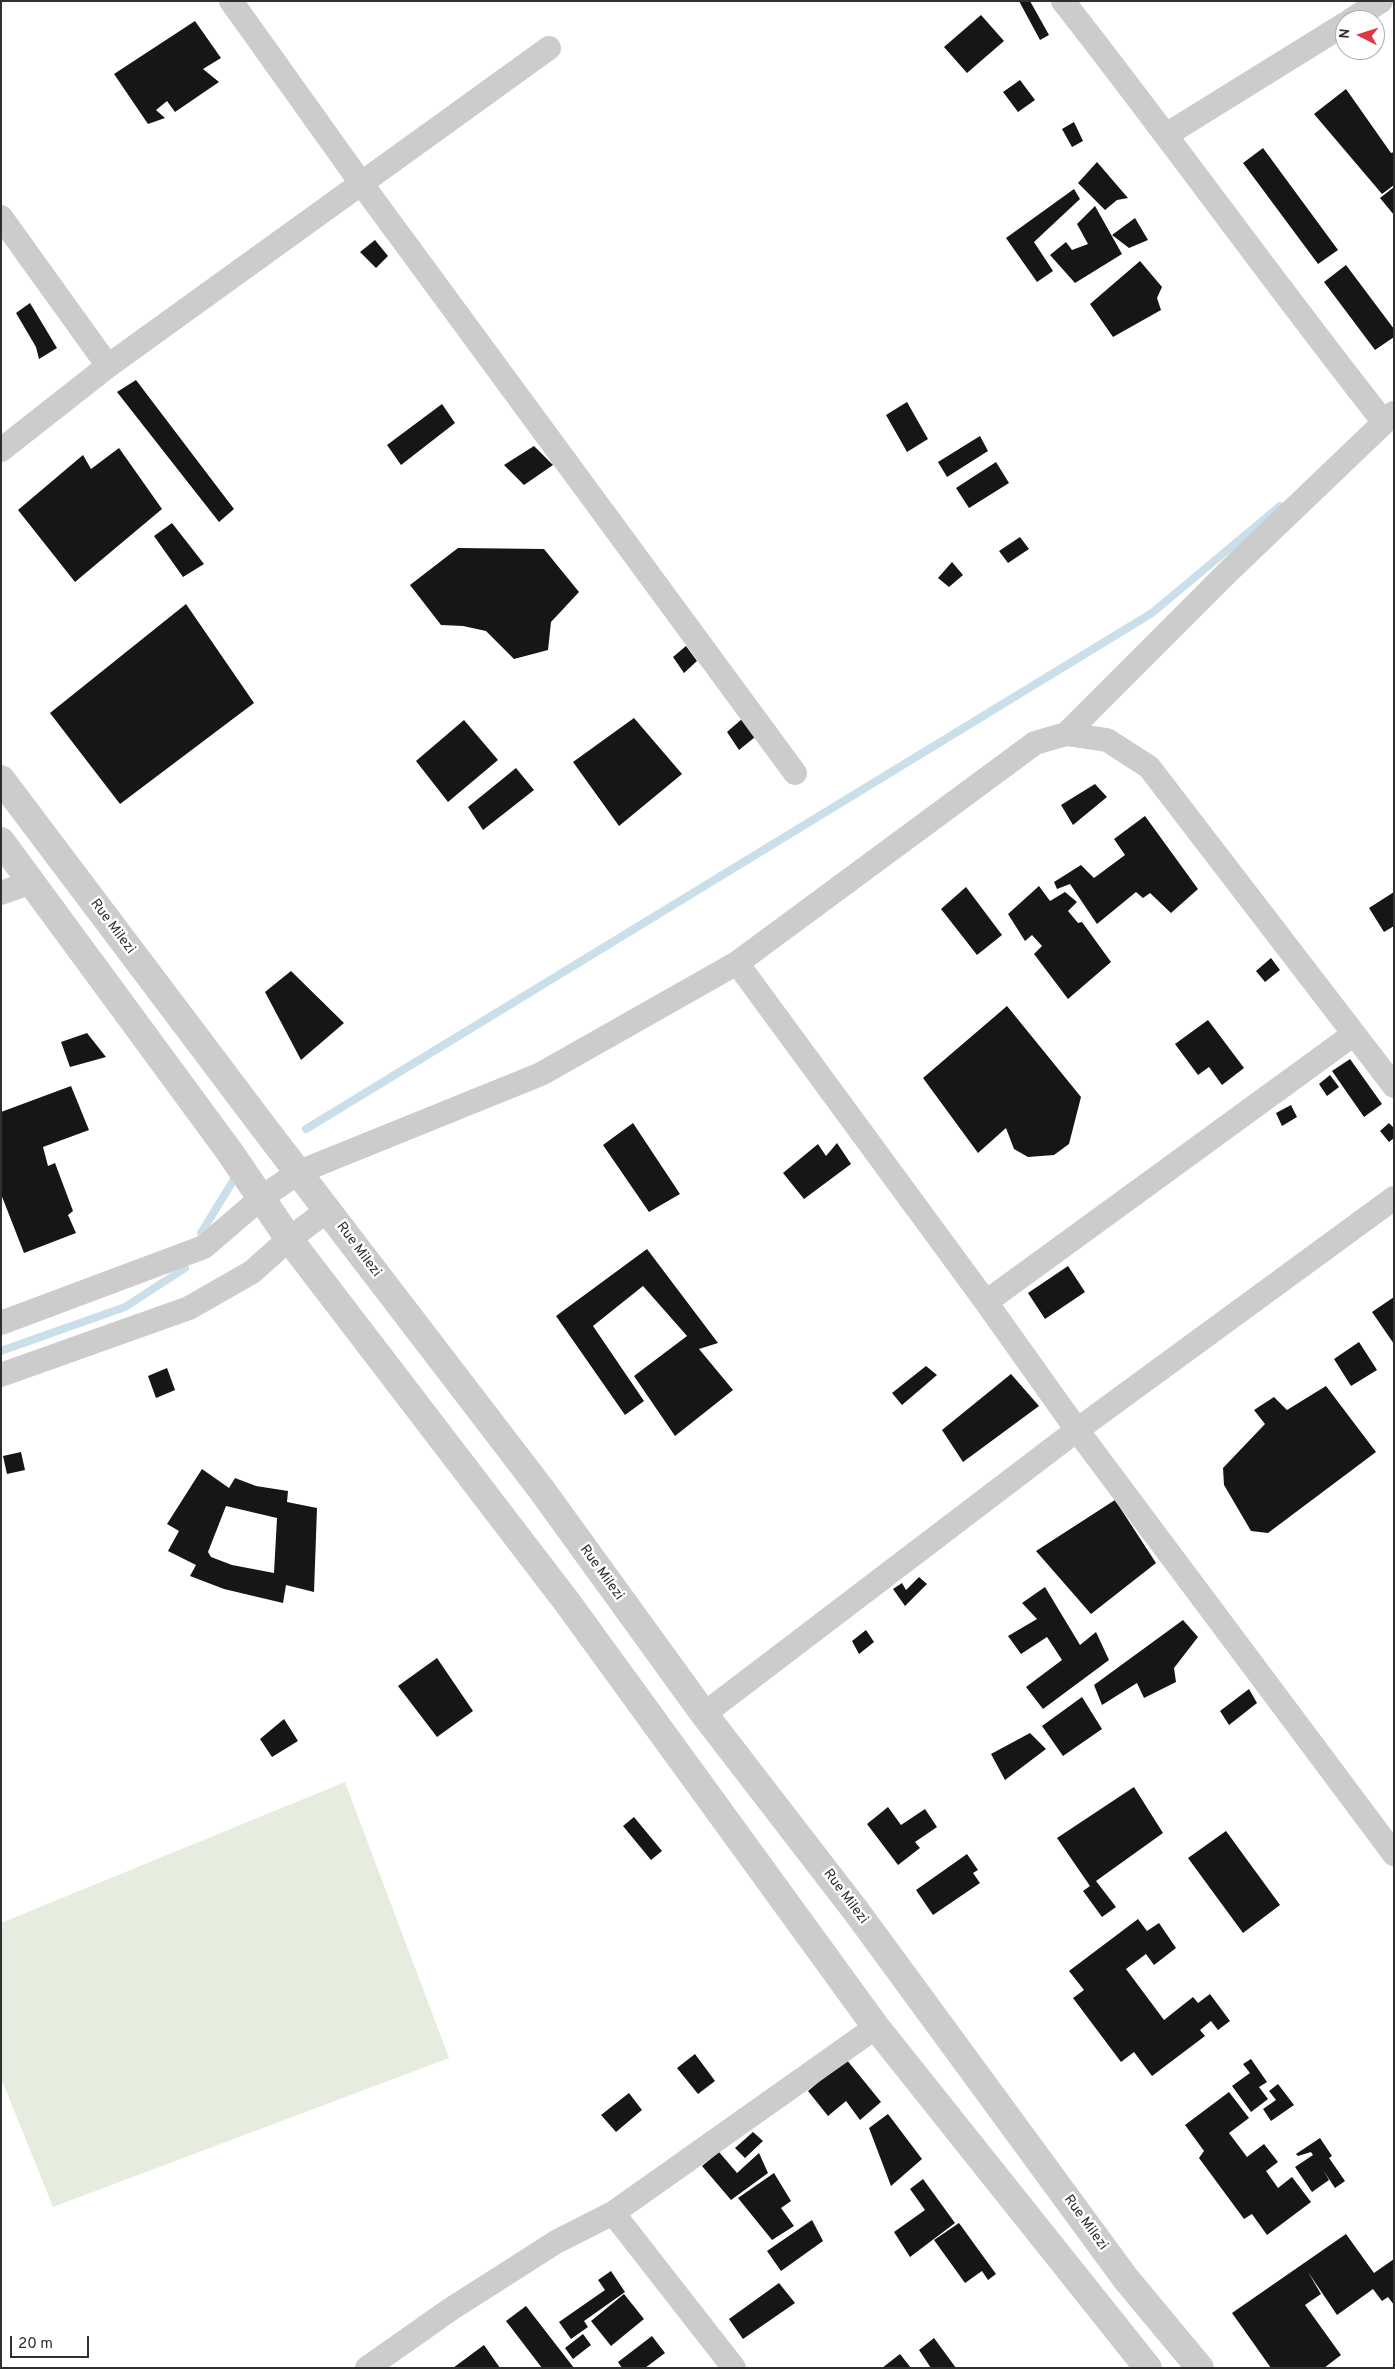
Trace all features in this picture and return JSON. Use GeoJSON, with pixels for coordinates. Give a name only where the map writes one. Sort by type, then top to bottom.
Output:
{"type":"FeatureCollection","features":[{"type":"Feature","properties":{"kind":"street"},"geometry":{"type":"LineString","coordinates":[[231,1],[361,183],[795,772]]}},
{"type":"Feature","properties":{"kind":"street"},"geometry":{"type":"LineString","coordinates":[[1063,1],[1166,135],[1297,312],[1388,417],[1066,734]]}},
{"type":"Feature","properties":{"kind":"street"},"geometry":{"type":"LineString","coordinates":[[1367,10],[1381,1]]}},
{"type":"Feature","properties":{"kind":"street"},"geometry":{"type":"LineString","coordinates":[[1166,135],[1335,30]]}},
{"type":"Feature","properties":{"kind":"street"},"geometry":{"type":"LineString","coordinates":[[1,450],[108,366],[549,48]]}},
{"type":"Feature","properties":{"kind":"street"},"geometry":{"type":"LineString","coordinates":[[1,217],[108,366]]}},
{"type":"Feature","properties":{"kind":"street"},"geometry":{"type":"LineString","coordinates":[[1,1323],[204,1247],[261,1198],[299,1172],[541,1074],[737,963],[1035,743],[1066,734],[1107,740],[1149,767],[1394,1086]]}},
{"type":"Feature","properties":{"kind":"street","name":"Rue Milezi"},"geometry":{"type":"LineString","coordinates":[[1,779],[540,1489],[704,1714],[856,1911],[1126,2279],[1200,2368]]}},
{"type":"Feature","properties":{"kind":"street"},"geometry":{"type":"LineString","coordinates":[[1,841],[229,1151],[289,1239],[567,1602],[876,2027],[1148,2368]]}},
{"type":"Feature","properties":{"kind":"street"},"geometry":{"type":"LineString","coordinates":[[1,893],[32,882]]}},
{"type":"Feature","properties":{"kind":"street"},"geometry":{"type":"LineString","coordinates":[[737,963],[986,1302],[1077,1430],[1394,1854]]}},
{"type":"Feature","properties":{"kind":"street"},"geometry":{"type":"LineString","coordinates":[[986,1302],[1354,1034]]}},
{"type":"Feature","properties":{"kind":"street"},"geometry":{"type":"LineString","coordinates":[[704,1714],[1077,1430],[1394,1198]]}},
{"type":"Feature","properties":{"kind":"street"},"geometry":{"type":"LineString","coordinates":[[1,1374],[188,1308],[252,1272],[289,1239],[328,1210]]}},
{"type":"Feature","properties":{"kind":"street"},"geometry":{"type":"LineString","coordinates":[[367,2368],[450,2309],[556,2242],[613,2213],[876,2027]]}},
{"type":"Feature","properties":{"kind":"street"},"geometry":{"type":"LineString","coordinates":[[613,2213],[734,2368]]}},
{"type":"Feature","properties":{"kind":"shaded area"},"geometry":{"type":"Polygon","coordinates":[[[345,1782],[449,2058],[53,2207],[1,2078],[1,1923],[345,1782]]]}},
{"type":"Feature","properties":{"kind":"building"},"geometry":{"type":"Polygon","coordinates":[[[1019,1],[1030,1],[1049,35],[1040,40],[1019,1]]]}},
{"type":"Feature","properties":{"kind":"building"},"geometry":{"type":"Polygon","coordinates":[[[981,15],[1004,41],[967,73],[944,47],[981,15]]]}},
{"type":"Feature","properties":{"kind":"building"},"geometry":{"type":"Polygon","coordinates":[[[195,21],[221,58],[203,69],[219,82],[175,112],[167,101],[156,110],[165,118],[148,124],[114,74],[195,21]]]}},
{"type":"Feature","properties":{"kind":"building"},"geometry":{"type":"Polygon","coordinates":[[[1020,80],[1035,100],[1018,112],[1003,92],[1020,80]]]}},
{"type":"Feature","properties":{"kind":"building"},"geometry":{"type":"Polygon","coordinates":[[[1346,89],[1391,153],[1394,152],[1394,185],[1382,194],[1314,114],[1346,89]]]}},
{"type":"Feature","properties":{"kind":"building"},"geometry":{"type":"Polygon","coordinates":[[[1074,122],[1083,141],[1072,147],[1062,129],[1074,122]]]}},
{"type":"Feature","properties":{"kind":"building"},"geometry":{"type":"Polygon","coordinates":[[[1263,148],[1338,250],[1318,264],[1243,163],[1263,148]]]}},
{"type":"Feature","properties":{"kind":"building"},"geometry":{"type":"Polygon","coordinates":[[[1097,162],[1128,198],[1117,200],[1105,210],[1078,183],[1097,162]]]}},
{"type":"Feature","properties":{"kind":"building"},"geometry":{"type":"Polygon","coordinates":[[[1394,187],[1394,215],[1380,198],[1394,187]]]}},
{"type":"Feature","properties":{"kind":"building"},"geometry":{"type":"Polygon","coordinates":[[[1074,189],[1080,199],[1034,242],[1053,271],[1037,282],[1006,238],[1074,189]]]}},
{"type":"Feature","properties":{"kind":"building"},"geometry":{"type":"Polygon","coordinates":[[[1095,206],[1122,254],[1075,283],[1050,255],[1066,242],[1072,250],[1088,244],[1077,224],[1095,206]]]}},
{"type":"Feature","properties":{"kind":"building"},"geometry":{"type":"Polygon","coordinates":[[[1135,218],[1148,240],[1129,248],[1112,235],[1135,218]]]}},
{"type":"Feature","properties":{"kind":"building"},"geometry":{"type":"Polygon","coordinates":[[[375,240],[388,256],[376,268],[360,252],[375,240]]]}},
{"type":"Feature","properties":{"kind":"building"},"geometry":{"type":"Polygon","coordinates":[[[1140,261],[1162,287],[1157,298],[1161,310],[1113,337],[1090,304],[1140,261]]]}},
{"type":"Feature","properties":{"kind":"building"},"geometry":{"type":"Polygon","coordinates":[[[1346,265],[1394,329],[1394,337],[1375,350],[1324,282],[1346,265]]]}},
{"type":"Feature","properties":{"kind":"building"},"geometry":{"type":"Polygon","coordinates":[[[30,303],[57,348],[39,359],[36,347],[16,313],[30,303]]]}},
{"type":"Feature","properties":{"kind":"building"},"geometry":{"type":"Polygon","coordinates":[[[136,380],[234,509],[219,522],[117,392],[136,380]]]}},
{"type":"Feature","properties":{"kind":"building"},"geometry":{"type":"Polygon","coordinates":[[[907,402],[928,439],[907,452],[886,415],[907,402]]]}},
{"type":"Feature","properties":{"kind":"building"},"geometry":{"type":"Polygon","coordinates":[[[442,404],[455,423],[401,465],[387,445],[442,404]]]}},
{"type":"Feature","properties":{"kind":"building"},"geometry":{"type":"Polygon","coordinates":[[[980,436],[988,451],[947,477],[938,462],[980,436]]]}},
{"type":"Feature","properties":{"kind":"building"},"geometry":{"type":"Polygon","coordinates":[[[534,446],[553,465],[524,485],[504,465],[534,446]]]}},
{"type":"Feature","properties":{"kind":"building"},"geometry":{"type":"Polygon","coordinates":[[[119,448],[162,509],[75,582],[18,510],[83,455],[91,469],[119,448]]]}},
{"type":"Feature","properties":{"kind":"building"},"geometry":{"type":"Polygon","coordinates":[[[996,462],[1009,483],[969,508],[956,488],[996,462]]]}},
{"type":"Feature","properties":{"kind":"building"},"geometry":{"type":"Polygon","coordinates":[[[172,523],[204,564],[183,577],[154,536],[172,523]]]}},
{"type":"Feature","properties":{"kind":"building"},"geometry":{"type":"Polygon","coordinates":[[[1020,537],[1029,549],[1008,563],[999,551],[1020,537]]]}},
{"type":"Feature","properties":{"kind":"building"},"geometry":{"type":"Polygon","coordinates":[[[458,548],[544,549],[579,592],[551,622],[548,650],[514,659],[486,631],[463,626],[441,625],[410,585],[458,548]]]}},
{"type":"Feature","properties":{"kind":"building"},"geometry":{"type":"Polygon","coordinates":[[[952,562],[963,575],[949,587],[938,578],[952,562]]]}},
{"type":"Feature","properties":{"kind":"building"},"geometry":{"type":"Polygon","coordinates":[[[186,604],[254,703],[120,804],[50,713],[186,604]]]}},
{"type":"Feature","properties":{"kind":"building"},"geometry":{"type":"Polygon","coordinates":[[[686,646],[697,661],[684,673],[673,657],[686,646]]]}},
{"type":"Feature","properties":{"kind":"building"},"geometry":{"type":"Polygon","coordinates":[[[634,718],[682,774],[619,826],[573,762],[634,718]]]}},
{"type":"Feature","properties":{"kind":"building"},"geometry":{"type":"Polygon","coordinates":[[[742,719],[755,737],[739,750],[727,732],[742,719]]]}},
{"type":"Feature","properties":{"kind":"building"},"geometry":{"type":"Polygon","coordinates":[[[464,720],[498,760],[448,802],[416,761],[464,720]]]}},
{"type":"Feature","properties":{"kind":"building"},"geometry":{"type":"Polygon","coordinates":[[[516,768],[534,790],[483,830],[468,807],[516,768]]]}},
{"type":"Feature","properties":{"kind":"building"},"geometry":{"type":"Polygon","coordinates":[[[1095,784],[1107,797],[1073,825],[1061,805],[1095,784]]]}},
{"type":"Feature","properties":{"kind":"building"},"geometry":{"type":"Polygon","coordinates":[[[1145,816],[1198,889],[1171,913],[1150,893],[1143,898],[1136,892],[1097,924],[1070,884],[1057,889],[1054,882],[1081,865],[1094,878],[1125,855],[1114,839],[1145,816]]]}},
{"type":"Feature","properties":{"kind":"building"},"geometry":{"type":"Polygon","coordinates":[[[1039,886],[1050,901],[1065,892],[1077,902],[1068,911],[1078,923],[1082,922],[1111,962],[1068,999],[1034,954],[1042,946],[1032,935],[1025,941],[1008,914],[1039,886]]]}},
{"type":"Feature","properties":{"kind":"building"},"geometry":{"type":"Polygon","coordinates":[[[966,887],[1002,935],[977,955],[941,909],[966,887]]]}},
{"type":"Feature","properties":{"kind":"building"},"geometry":{"type":"Polygon","coordinates":[[[1394,892],[1394,926],[1384,932],[1369,908],[1394,892]]]}},
{"type":"Feature","properties":{"kind":"building"},"geometry":{"type":"Polygon","coordinates":[[[1271,958],[1280,970],[1265,982],[1256,971],[1271,958]]]}},
{"type":"Feature","properties":{"kind":"building"},"geometry":{"type":"Polygon","coordinates":[[[291,971],[344,1023],[301,1060],[265,992],[291,971]]]}},
{"type":"Feature","properties":{"kind":"building"},"geometry":{"type":"Polygon","coordinates":[[[1007,1006],[1081,1097],[1069,1144],[1054,1155],[1028,1157],[1014,1149],[1006,1128],[978,1153],[923,1078],[1007,1006]]]}},
{"type":"Feature","properties":{"kind":"building"},"geometry":{"type":"Polygon","coordinates":[[[1208,1020],[1244,1068],[1222,1085],[1209,1067],[1198,1075],[1175,1044],[1208,1020]]]}},
{"type":"Feature","properties":{"kind":"building"},"geometry":{"type":"Polygon","coordinates":[[[87,1033],[106,1057],[70,1067],[61,1042],[87,1033]]]}},
{"type":"Feature","properties":{"kind":"building"},"geometry":{"type":"Polygon","coordinates":[[[1350,1059],[1382,1104],[1364,1117],[1332,1071],[1350,1059]]]}},
{"type":"Feature","properties":{"kind":"building"},"geometry":{"type":"Polygon","coordinates":[[[1330,1075],[1339,1087],[1327,1096],[1319,1084],[1330,1075]]]}},
{"type":"Feature","properties":{"kind":"building"},"geometry":{"type":"Polygon","coordinates":[[[71,1086],[89,1130],[43,1147],[48,1166],[55,1163],[73,1211],[68,1215],[76,1233],[24,1253],[1,1194],[1,1112],[71,1086]]]}},
{"type":"Feature","properties":{"kind":"building"},"geometry":{"type":"Polygon","coordinates":[[[1291,1105],[1297,1117],[1282,1126],[1276,1113],[1291,1105]]]}},
{"type":"Feature","properties":{"kind":"building"},"geometry":{"type":"Polygon","coordinates":[[[633,1123],[680,1194],[649,1212],[603,1145],[633,1123]]]}},
{"type":"Feature","properties":{"kind":"building"},"geometry":{"type":"Polygon","coordinates":[[[1389,1123],[1394,1128],[1394,1138],[1389,1142],[1380,1131],[1389,1123]]]}},
{"type":"Feature","properties":{"kind":"building"},"geometry":{"type":"Polygon","coordinates":[[[837,1143],[851,1164],[804,1199],[783,1173],[818,1144],[826,1156],[837,1143]]]}},
{"type":"Feature","properties":{"kind":"building"},"geometry":{"type":"Polygon","coordinates":[[[647,1249],[718,1343],[699,1349],[733,1390],[675,1436],[634,1376],[687,1336],[643,1286],[593,1326],[644,1401],[625,1415],[556,1316],[647,1249]]]}},
{"type":"Feature","properties":{"kind":"building"},"geometry":{"type":"Polygon","coordinates":[[[1068,1266],[1085,1292],[1045,1319],[1028,1293],[1068,1266]]]}},
{"type":"Feature","properties":{"kind":"building"},"geometry":{"type":"Polygon","coordinates":[[[1394,1297],[1394,1344],[1372,1312],[1394,1297]]]}},
{"type":"Feature","properties":{"kind":"building"},"geometry":{"type":"Polygon","coordinates":[[[1359,1342],[1377,1370],[1351,1386],[1334,1359],[1359,1342]]]}},
{"type":"Feature","properties":{"kind":"building"},"geometry":{"type":"Polygon","coordinates":[[[926,1366],[937,1375],[902,1405],[892,1393],[926,1366]]]}},
{"type":"Feature","properties":{"kind":"building"},"geometry":{"type":"Polygon","coordinates":[[[167,1368],[175,1390],[156,1398],[148,1376],[167,1368]]]}},
{"type":"Feature","properties":{"kind":"building"},"geometry":{"type":"Polygon","coordinates":[[[1011,1374],[1039,1406],[963,1462],[942,1430],[1011,1374]]]}},
{"type":"Feature","properties":{"kind":"building"},"geometry":{"type":"Polygon","coordinates":[[[1326,1386],[1376,1452],[1268,1533],[1251,1531],[1224,1485],[1223,1468],[1265,1424],[1254,1410],[1274,1397],[1287,1410],[1326,1386]]]}},
{"type":"Feature","properties":{"kind":"building"},"geometry":{"type":"Polygon","coordinates":[[[21,1452],[25,1470],[7,1474],[3,1456],[21,1452]]]}},
{"type":"Feature","properties":{"kind":"building"},"geometry":{"type":"Polygon","coordinates":[[[202,1469],[229,1488],[235,1478],[256,1486],[288,1491],[287,1502],[317,1508],[314,1592],[286,1585],[283,1603],[224,1589],[190,1576],[196,1565],[168,1551],[179,1531],[167,1524],[202,1469]],[[226,1506],[208,1552],[211,1557],[232,1565],[274,1573],[277,1518],[226,1506]]]}},
{"type":"Feature","properties":{"kind":"building"},"geometry":{"type":"Polygon","coordinates":[[[1115,1500],[1156,1563],[1091,1614],[1036,1551],[1115,1500]]]}},
{"type":"Feature","properties":{"kind":"building"},"geometry":{"type":"Polygon","coordinates":[[[919,1577],[927,1584],[905,1606],[893,1589],[902,1583],[906,1590],[919,1577]]]}},
{"type":"Feature","properties":{"kind":"building"},"geometry":{"type":"Polygon","coordinates":[[[1045,1587],[1080,1645],[1096,1632],[1109,1660],[1043,1709],[1026,1687],[1062,1660],[1047,1637],[1021,1654],[1008,1636],[1037,1619],[1022,1603],[1045,1587]]]}},
{"type":"Feature","properties":{"kind":"building"},"geometry":{"type":"Polygon","coordinates":[[[1183,1620],[1198,1637],[1174,1668],[1176,1682],[1144,1698],[1137,1683],[1102,1705],[1094,1685],[1183,1620]]]}},
{"type":"Feature","properties":{"kind":"building"},"geometry":{"type":"Polygon","coordinates":[[[866,1630],[874,1642],[859,1654],[852,1641],[866,1630]]]}},
{"type":"Feature","properties":{"kind":"building"},"geometry":{"type":"Polygon","coordinates":[[[437,1658],[473,1711],[437,1737],[398,1686],[437,1658]]]}},
{"type":"Feature","properties":{"kind":"building"},"geometry":{"type":"Polygon","coordinates":[[[1249,1689],[1257,1703],[1229,1725],[1220,1711],[1249,1689]]]}},
{"type":"Feature","properties":{"kind":"building"},"geometry":{"type":"Polygon","coordinates":[[[1082,1697],[1102,1729],[1063,1756],[1042,1726],[1082,1697]]]}},
{"type":"Feature","properties":{"kind":"building"},"geometry":{"type":"Polygon","coordinates":[[[284,1719],[298,1741],[272,1757],[260,1739],[284,1719]]]}},
{"type":"Feature","properties":{"kind":"building"},"geometry":{"type":"Polygon","coordinates":[[[1030,1733],[1046,1749],[1005,1780],[991,1754],[1030,1733]]]}},
{"type":"Feature","properties":{"kind":"building"},"geometry":{"type":"Polygon","coordinates":[[[1134,1787],[1163,1833],[1096,1881],[1116,1907],[1102,1917],[1083,1891],[1090,1886],[1057,1838],[1134,1787]]]}},
{"type":"Feature","properties":{"kind":"building"},"geometry":{"type":"Polygon","coordinates":[[[888,1807],[901,1825],[925,1809],[937,1827],[915,1842],[920,1848],[898,1865],[867,1824],[888,1807]]]}},
{"type":"Feature","properties":{"kind":"building"},"geometry":{"type":"Polygon","coordinates":[[[634,1817],[662,1851],[651,1860],[623,1826],[634,1817]]]}},
{"type":"Feature","properties":{"kind":"building"},"geometry":{"type":"Polygon","coordinates":[[[1226,1831],[1280,1905],[1243,1933],[1188,1858],[1226,1831]]]}},
{"type":"Feature","properties":{"kind":"building"},"geometry":{"type":"Polygon","coordinates":[[[967,1854],[978,1870],[973,1873],[980,1883],[933,1915],[916,1890],[967,1854]]]}},
{"type":"Feature","properties":{"kind":"building"},"geometry":{"type":"Polygon","coordinates":[[[1138,1919],[1147,1931],[1159,1923],[1176,1948],[1154,1965],[1146,1954],[1126,1969],[1164,2020],[1193,1997],[1198,2003],[1210,1994],[1230,2021],[1218,2030],[1211,2021],[1200,2030],[1205,2036],[1152,2076],[1134,2052],[1121,2062],[1073,1998],[1084,1990],[1069,1971],[1138,1919]]]}},
{"type":"Feature","properties":{"kind":"building"},"geometry":{"type":"Polygon","coordinates":[[[695,2054],[715,2081],[698,2094],[677,2068],[695,2054]]]}},
{"type":"Feature","properties":{"kind":"building"},"geometry":{"type":"Polygon","coordinates":[[[846,2059],[881,2102],[860,2120],[846,2101],[828,2116],[808,2091],[846,2059]]]}},
{"type":"Feature","properties":{"kind":"building"},"geometry":{"type":"Polygon","coordinates":[[[1251,2059],[1267,2082],[1259,2087],[1268,2099],[1251,2112],[1232,2086],[1250,2073],[1243,2064],[1251,2059]]]}},
{"type":"Feature","properties":{"kind":"building"},"geometry":{"type":"Polygon","coordinates":[[[1278,2084],[1294,2105],[1271,2121],[1263,2109],[1276,2100],[1269,2091],[1278,2084]]]}},
{"type":"Feature","properties":{"kind":"building"},"geometry":{"type":"Polygon","coordinates":[[[1229,2092],[1249,2118],[1229,2133],[1247,2157],[1264,2144],[1278,2162],[1266,2171],[1278,2188],[1292,2177],[1311,2202],[1267,2235],[1252,2214],[1244,2219],[1199,2158],[1204,2151],[1185,2125],[1229,2092]]]}},
{"type":"Feature","properties":{"kind":"building"},"geometry":{"type":"Polygon","coordinates":[[[629,2093],[642,2110],[616,2132],[601,2115],[629,2093]]]}},
{"type":"Feature","properties":{"kind":"building"},"geometry":{"type":"Polygon","coordinates":[[[888,2114],[922,2159],[891,2186],[869,2128],[888,2114]]]}},
{"type":"Feature","properties":{"kind":"building"},"geometry":{"type":"Polygon","coordinates":[[[753,2132],[763,2141],[745,2158],[735,2148],[753,2132]]]}},
{"type":"Feature","properties":{"kind":"building"},"geometry":{"type":"Polygon","coordinates":[[[1320,2138],[1332,2156],[1329,2158],[1345,2181],[1335,2188],[1323,2170],[1329,2180],[1312,2192],[1295,2167],[1313,2155],[1311,2152],[1298,2156],[1296,2154],[1320,2138]]]}},
{"type":"Feature","properties":{"kind":"building"},"geometry":{"type":"Polygon","coordinates":[[[719,2152],[737,2173],[759,2153],[768,2173],[731,2200],[702,2166],[719,2152]]]}},
{"type":"Feature","properties":{"kind":"building"},"geometry":{"type":"Polygon","coordinates":[[[774,2173],[791,2201],[781,2208],[794,2226],[772,2240],[738,2198],[774,2173]]]}},
{"type":"Feature","properties":{"kind":"building"},"geometry":{"type":"Polygon","coordinates":[[[923,2179],[955,2223],[910,2257],[894,2232],[925,2210],[910,2189],[923,2179]]]}},
{"type":"Feature","properties":{"kind":"building"},"geometry":{"type":"Polygon","coordinates":[[[812,2220],[823,2241],[781,2271],[767,2251],[812,2220]]]}},
{"type":"Feature","properties":{"kind":"building"},"geometry":{"type":"Polygon","coordinates":[[[959,2223],[996,2274],[988,2280],[982,2271],[965,2283],[934,2240],[959,2223]]]}},
{"type":"Feature","properties":{"kind":"building"},"geometry":{"type":"Polygon","coordinates":[[[1346,2234],[1374,2273],[1394,2259],[1394,2305],[1388,2297],[1382,2301],[1373,2289],[1337,2315],[1308,2272],[1321,2294],[1305,2305],[1341,2355],[1324,2368],[1271,2368],[1232,2313],[1346,2234]]]}},
{"type":"Feature","properties":{"kind":"building"},"geometry":{"type":"Polygon","coordinates":[[[611,2271],[625,2292],[584,2321],[588,2327],[571,2339],[559,2322],[605,2290],[598,2280],[611,2271]]]}},
{"type":"Feature","properties":{"kind":"building"},"geometry":{"type":"Polygon","coordinates":[[[779,2283],[795,2303],[743,2339],[729,2319],[779,2283]]]}},
{"type":"Feature","properties":{"kind":"building"},"geometry":{"type":"Polygon","coordinates":[[[624,2294],[644,2319],[611,2346],[591,2321],[624,2294]]]}},
{"type":"Feature","properties":{"kind":"building"},"geometry":{"type":"Polygon","coordinates":[[[526,2306],[574,2368],[542,2368],[506,2321],[526,2306]]]}},
{"type":"Feature","properties":{"kind":"building"},"geometry":{"type":"Polygon","coordinates":[[[583,2334],[591,2345],[573,2359],[565,2348],[583,2334]]]}},
{"type":"Feature","properties":{"kind":"building"},"geometry":{"type":"Polygon","coordinates":[[[652,2336],[665,2353],[645,2368],[622,2368],[618,2362],[652,2336]]]}},
{"type":"Feature","properties":{"kind":"building"},"geometry":{"type":"Polygon","coordinates":[[[934,2338],[956,2368],[931,2368],[919,2350],[934,2338]]]}},
{"type":"Feature","properties":{"kind":"building"},"geometry":{"type":"Polygon","coordinates":[[[484,2345],[500,2368],[453,2368],[484,2345]]]}},
{"type":"Feature","properties":{"kind":"building"},"geometry":{"type":"Polygon","coordinates":[[[900,2354],[911,2368],[882,2368],[900,2354]]]}},
{"type":"Feature","properties":{"kind":"waterway"},"geometry":{"type":"LineString","coordinates":[[306,1129],[1152,613],[1280,506]]}},
{"type":"Feature","properties":{"kind":"waterway"},"geometry":{"type":"LineString","coordinates":[[201,1233],[233,1181]]}},
{"type":"Feature","properties":{"kind":"waterway"},"geometry":{"type":"LineString","coordinates":[[1,1351],[125,1307],[185,1268]]}}]}
